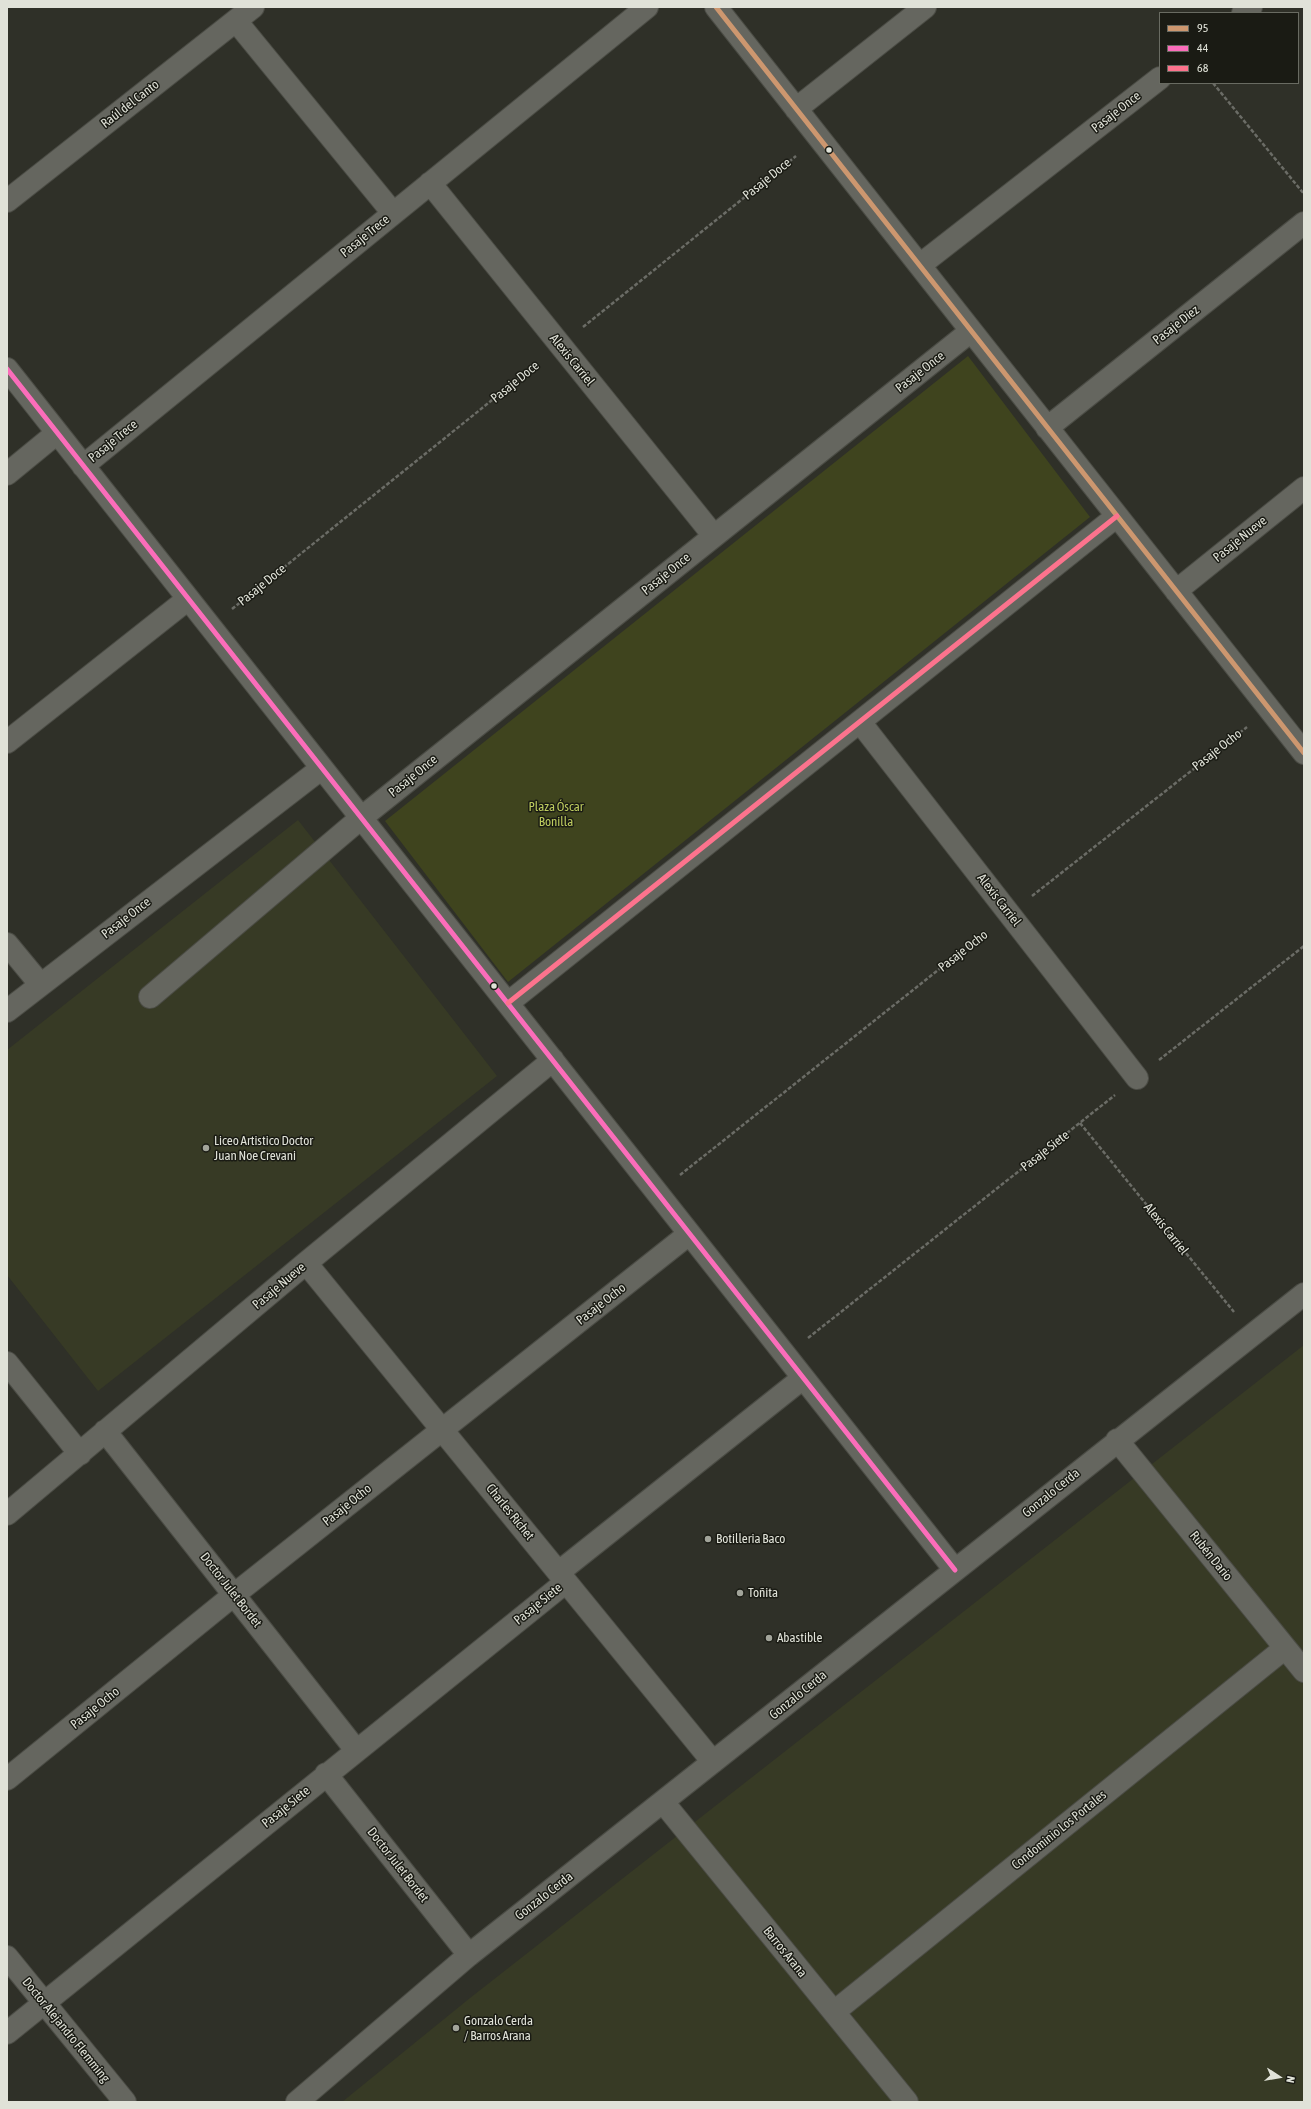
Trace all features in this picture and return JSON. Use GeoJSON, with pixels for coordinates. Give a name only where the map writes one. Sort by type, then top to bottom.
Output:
{"type":"FeatureCollection","features":[{"type":"Feature","properties":{"kind":"street","name":"Raúl del Canto"},"geometry":{"type":"LineString","coordinates":[[7,201],[253,7]]}},
{"type":"Feature","properties":{"kind":"street","name":"Pasaje Trece"},"geometry":{"type":"LineString","coordinates":[[83,466],[647,7]]}},
{"type":"Feature","properties":{"kind":"street"},"geometry":{"type":"LineString","coordinates":[[716,7],[1269,709],[1301,743]]}},
{"type":"Feature","properties":{"kind":"street"},"geometry":{"type":"LineString","coordinates":[[796,109],[925,7]]}},
{"type":"Feature","properties":{"kind":"street"},"geometry":{"type":"LineString","coordinates":[[236,21],[393,213]]}},
{"type":"Feature","properties":{"kind":"street","name":"Pasaje Once"},"geometry":{"type":"LineString","coordinates":[[920,265],[1159,79]]}},
{"type":"Feature","properties":{"kind":"street","name":"Alexis Carriel"},"geometry":{"type":"LineString","coordinates":[[430,184],[714,536]]}},
{"type":"Feature","properties":{"kind":"street","name":"Pasaje Diez"},"geometry":{"type":"LineString","coordinates":[[1047,428],[1304,223]]}},
{"type":"Feature","properties":{"kind":"street","name":"Pasaje Once"},"geometry":{"type":"LineString","coordinates":[[150,997],[361,818],[971,331]]}},
{"type":"Feature","properties":{"kind":"street"},"geometry":{"type":"LineString","coordinates":[[7,370],[955,1570]]}},
{"type":"Feature","properties":{"kind":"street"},"geometry":{"type":"LineString","coordinates":[[7,474],[57,433]]}},
{"type":"Feature","properties":{"kind":"street","name":"Pasaje Nueve"},"geometry":{"type":"LineString","coordinates":[[1176,591],[1304,488]]}},
{"type":"Feature","properties":{"kind":"street"},"geometry":{"type":"LineString","coordinates":[[508,1003],[1117,516]]}},
{"type":"Feature","properties":{"kind":"street"},"geometry":{"type":"LineString","coordinates":[[7,742],[188,599]]}},
{"type":"Feature","properties":{"kind":"street","name":"Alexis Carriel"},"geometry":{"type":"LineString","coordinates":[[860,722],[1137,1078]]}},
{"type":"Feature","properties":{"kind":"street","name":"Pasaje Once"},"geometry":{"type":"LineString","coordinates":[[7,1011],[40,984],[322,768]]}},
{"type":"Feature","properties":{"kind":"street"},"geometry":{"type":"LineString","coordinates":[[7,944],[40,984]]}},
{"type":"Feature","properties":{"kind":"street","name":"Pasaje Nueve"},"geometry":{"type":"LineString","coordinates":[[7,1514],[306,1263],[552,1060]]}},
{"type":"Feature","properties":{"kind":"street","name":"Pasaje Ocho"},"geometry":{"type":"LineString","coordinates":[[7,1779],[235,1594],[689,1234]]}},
{"type":"Feature","properties":{"kind":"street","name":"Charles Richet"},"geometry":{"type":"LineString","coordinates":[[306,1263],[713,1762]]}},
{"type":"Feature","properties":{"kind":"street","name":"Gonzalo Cerda"},"geometry":{"type":"LineString","coordinates":[[297,2102],[469,1955],[1117,1440],[1304,1294]]}},
{"type":"Feature","properties":{"kind":"street"},"geometry":{"type":"LineString","coordinates":[[7,1363],[80,1454]]}},
{"type":"Feature","properties":{"kind":"street","name":"Pasaje Siete"},"geometry":{"type":"LineString","coordinates":[[7,2033],[356,1750],[562,1577],[803,1378]]}},
{"type":"Feature","properties":{"kind":"street","name":"Doctor Julet Bordet"},"geometry":{"type":"LineString","coordinates":[[105,1431],[235,1594],[356,1750]]}},
{"type":"Feature","properties":{"kind":"street","name":"Rubén Dario"},"geometry":{"type":"LineString","coordinates":[[1117,1440],[1304,1671]]}},
{"type":"Feature","properties":{"kind":"street","name":"Condominio Los Portales"},"geometry":{"type":"LineString","coordinates":[[834,2012],[1285,1648]]}},
{"type":"Feature","properties":{"kind":"street","name":"Doctor Julet Bordet"},"geometry":{"type":"LineString","coordinates":[[326,1774],[469,1955]]}},
{"type":"Feature","properties":{"kind":"street","name":"Barros Arana"},"geometry":{"type":"LineString","coordinates":[[663,1802],[907,2102]]}},
{"type":"Feature","properties":{"kind":"street","name":"Doctor Alejandro Flemming"},"geometry":{"type":"LineString","coordinates":[[7,1957],[125,2102]]}},
{"type":"Feature","properties":{"kind":"path"},"geometry":{"type":"LineString","coordinates":[[1214,84],[1304,195]]}},
{"type":"Feature","properties":{"kind":"path","name":"Pasaje Doce"},"geometry":{"type":"LineString","coordinates":[[210,627],[819,138]]}},
{"type":"Feature","properties":{"kind":"path","name":"Pasaje Ocho"},"geometry":{"type":"LineString","coordinates":[[657,1193],[1269,709]]}},
{"type":"Feature","properties":{"kind":"path","name":"Pasaje Siete"},"geometry":{"type":"LineString","coordinates":[[786,1356],[1304,946]]}},
{"type":"Feature","properties":{"kind":"path","name":"Alexis Carriel"},"geometry":{"type":"LineString","coordinates":[[1080,1123],[1252,1334]]}},
{"type":"Feature","properties":{"kind":"shaded area","name":"Liceo Artistico Doctor Juan Noe Crevani"},"geometry":{"type":"Polygon","coordinates":[[[298,820],[497,1076],[98,1391],[7,1275],[7,1050],[298,820]]]}},
{"type":"Feature","properties":{"kind":"shaded area"},"geometry":{"type":"Polygon","coordinates":[[[1304,1345],[1304,2102],[342,2102],[470,1998],[1304,1345]]]}},
{"type":"Feature","properties":{"kind":"green space","name":"Plaza Óscar Bonilla"},"geometry":{"type":"Polygon","coordinates":[[[968,356],[1090,517],[508,982],[385,821],[968,356]]]}},
{"type":"Feature","properties":{"kind":"transit line","name":"95"},"geometry":{"type":"LineString","coordinates":[[716,7],[1304,753]]}},
{"type":"Feature","properties":{"kind":"transit line","name":"44"},"geometry":{"type":"LineString","coordinates":[[7,369],[955,1570]]}},
{"type":"Feature","properties":{"kind":"transit line","name":"68"},"geometry":{"type":"LineString","coordinates":[[508,1003],[1117,516]]}},
{"type":"Feature","properties":{"kind":"place","name":"Liceo Artistico Doctor Juan Noe Crevani"},"geometry":{"type":"Point","coordinates":[206,1148]}},
{"type":"Feature","properties":{"kind":"place","name":"Botilleria Baco"},"geometry":{"type":"Point","coordinates":[708,1539]}},
{"type":"Feature","properties":{"kind":"place","name":"Toñita"},"geometry":{"type":"Point","coordinates":[740,1593]}},
{"type":"Feature","properties":{"kind":"place","name":"Abastible"},"geometry":{"type":"Point","coordinates":[769,1638]}},
{"type":"Feature","properties":{"kind":"place","name":"Gonzalo Cerda / Barros Arana"},"geometry":{"type":"Point","coordinates":[456,2028]}}]}
